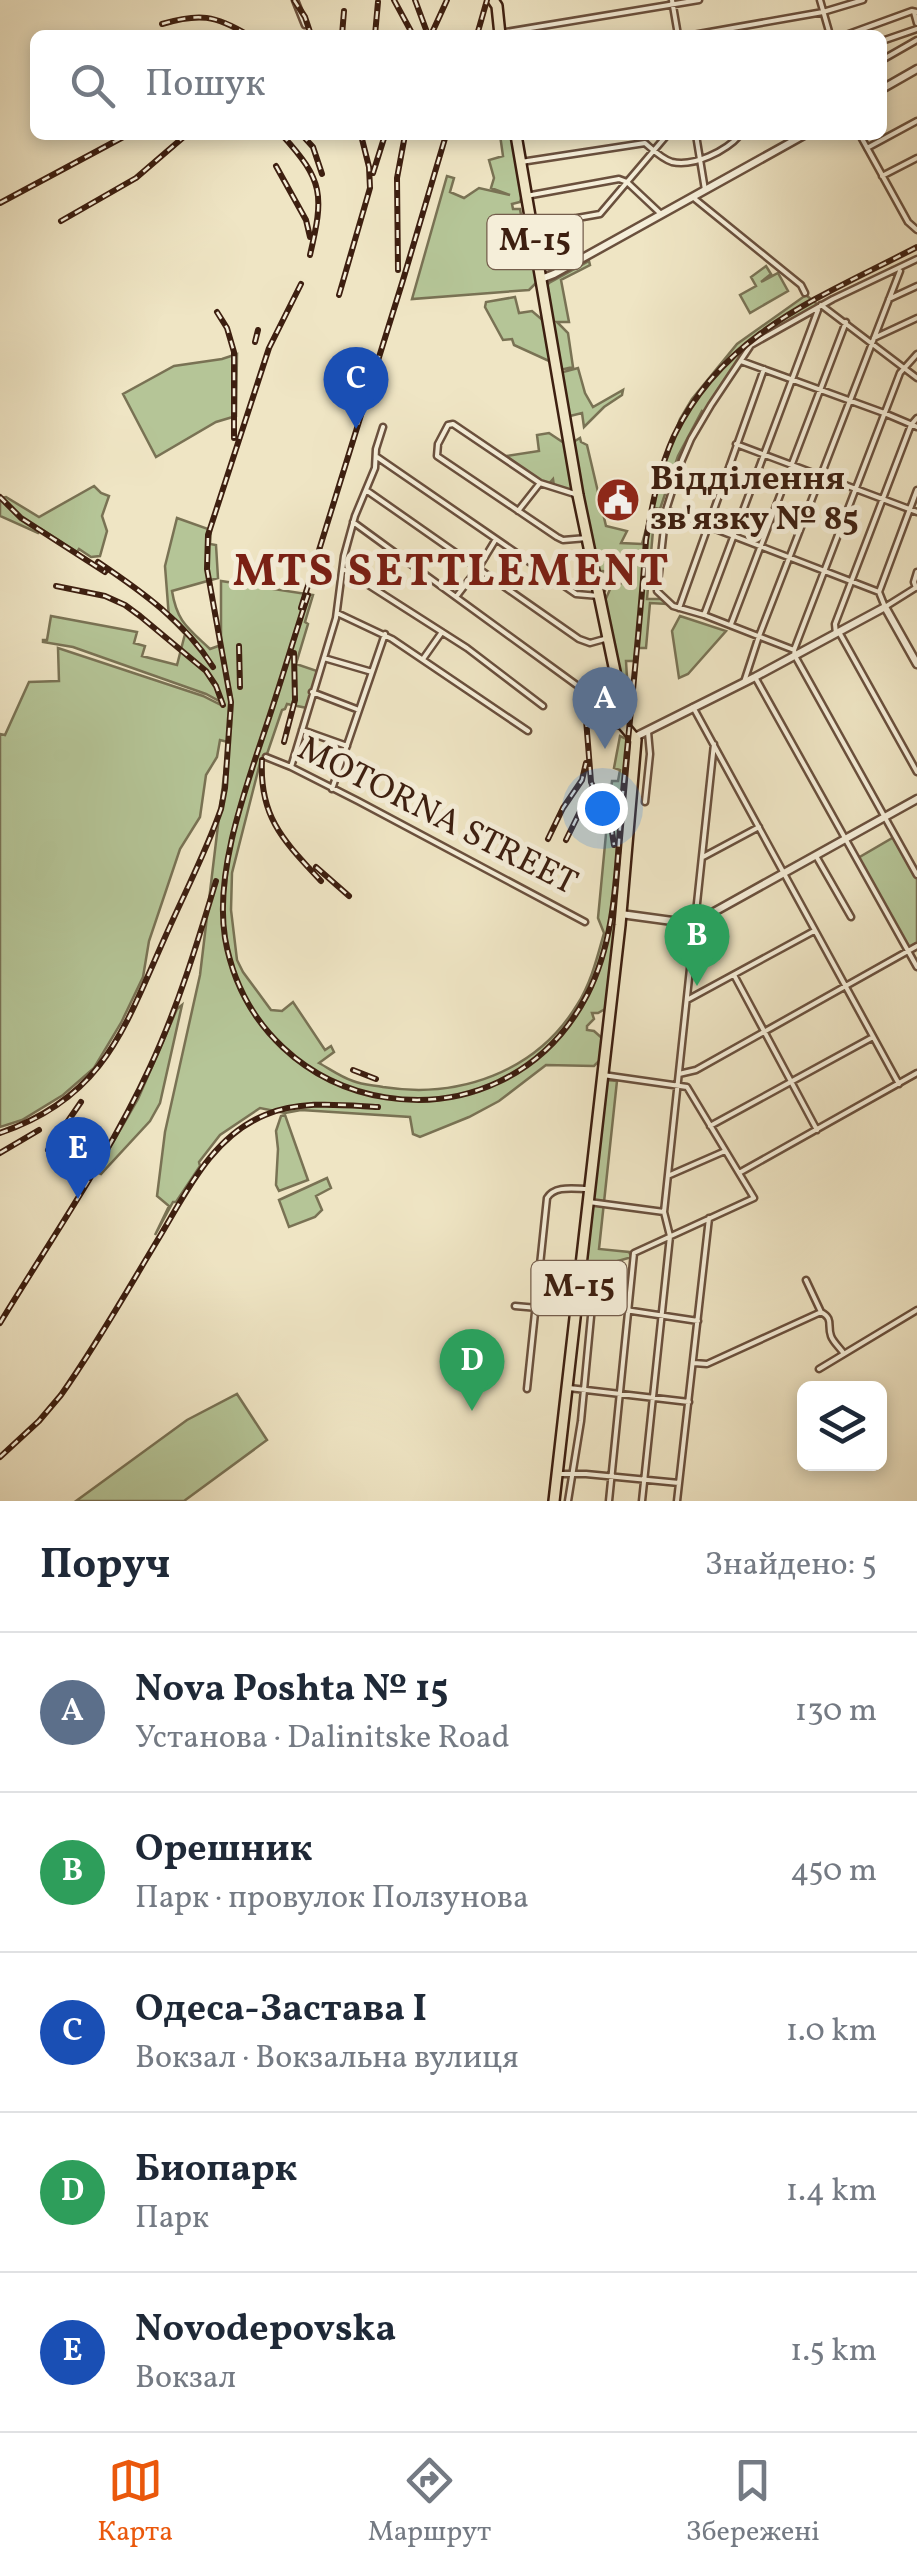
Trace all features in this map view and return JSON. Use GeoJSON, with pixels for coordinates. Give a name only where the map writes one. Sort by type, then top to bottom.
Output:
{"type":"FeatureCollection","features":[{"type":"Feature","properties":{"kind":"main road"},"geometry":{"type":"LineString","coordinates":[[495,2],[499,30]]}},
{"type":"Feature","properties":{"kind":"main road","name":"М-15"},"geometry":{"type":"LineString","coordinates":[[517,140],[578,495],[618,681],[620,718]]}},
{"type":"Feature","properties":{"kind":"main road"},"geometry":{"type":"LineString","coordinates":[[620,718],[634,741]]}},
{"type":"Feature","properties":{"kind":"main road","name":"М-15"},"geometry":{"type":"LineString","coordinates":[[554,1501],[621,914],[634,741]]}},
{"type":"Feature","properties":{"kind":"street"},"geometry":{"type":"LineString","coordinates":[[294,0],[305,25]]}},
{"type":"Feature","properties":{"kind":"street"},"geometry":{"type":"LineString","coordinates":[[505,30],[699,0]]}},
{"type":"Feature","properties":{"kind":"street"},"geometry":{"type":"LineString","coordinates":[[820,0],[828,30]]}},
{"type":"Feature","properties":{"kind":"street"},"geometry":{"type":"LineString","coordinates":[[721,30],[823,12],[863,0]]}},
{"type":"Feature","properties":{"kind":"street"},"geometry":{"type":"LineString","coordinates":[[673,2],[677,30]]}},
{"type":"Feature","properties":{"kind":"street"},"geometry":{"type":"LineString","coordinates":[[861,30],[916,12],[917,26],[887,39]]}},
{"type":"Feature","properties":{"kind":"street"},"geometry":{"type":"LineString","coordinates":[[887,57],[917,40]]}},
{"type":"Feature","properties":{"kind":"street"},"geometry":{"type":"LineString","coordinates":[[887,86],[917,69]]}},
{"type":"Feature","properties":{"kind":"street"},"geometry":{"type":"LineString","coordinates":[[887,137],[917,120]]}},
{"type":"Feature","properties":{"kind":"street"},"geometry":{"type":"LineString","coordinates":[[645,140],[654,151],[679,163],[728,147],[735,140]]}},
{"type":"Feature","properties":{"kind":"street"},"geometry":{"type":"LineString","coordinates":[[532,226],[600,214],[663,140]]}},
{"type":"Feature","properties":{"kind":"street"},"geometry":{"type":"LineString","coordinates":[[697,140],[705,190]]}},
{"type":"Feature","properties":{"kind":"street"},"geometry":{"type":"LineString","coordinates":[[541,279],[795,140]]}},
{"type":"Feature","properties":{"kind":"street"},"geometry":{"type":"LineString","coordinates":[[863,140],[908,222],[917,229]]}},
{"type":"Feature","properties":{"kind":"street"},"geometry":{"type":"LineString","coordinates":[[867,148],[881,140]]}},
{"type":"Feature","properties":{"kind":"street"},"geometry":{"type":"LineString","coordinates":[[520,162],[645,143]]}},
{"type":"Feature","properties":{"kind":"street"},"geometry":{"type":"LineString","coordinates":[[882,176],[917,158]]}},
{"type":"Feature","properties":{"kind":"street"},"geometry":{"type":"LineString","coordinates":[[526,196],[619,179],[662,214]]}},
{"type":"Feature","properties":{"kind":"street"},"geometry":{"type":"LineString","coordinates":[[693,197],[805,293]]}},
{"type":"Feature","properties":{"kind":"street"},"geometry":{"type":"LineString","coordinates":[[917,259],[751,344],[691,438],[666,510],[657,591],[672,606],[730,624],[794,653],[917,874]]}},
{"type":"Feature","properties":{"kind":"street"},"geometry":{"type":"LineString","coordinates":[[744,682],[901,268]]}},
{"type":"Feature","properties":{"kind":"street"},"geometry":{"type":"LineString","coordinates":[[889,299],[917,286]]}},
{"type":"Feature","properties":{"kind":"street"},"geometry":{"type":"LineString","coordinates":[[821,306],[873,340],[917,378]]}},
{"type":"Feature","properties":{"kind":"street"},"geometry":{"type":"LineString","coordinates":[[704,615],[821,306]]}},
{"type":"Feature","properties":{"kind":"street"},"geometry":{"type":"LineString","coordinates":[[873,340],[917,318]]}},
{"type":"Feature","properties":{"kind":"street"},"geometry":{"type":"LineString","coordinates":[[730,624],[846,322]]}},
{"type":"Feature","properties":{"kind":"street"},"geometry":{"type":"LineString","coordinates":[[794,653],[884,413],[904,367],[917,354]]}},
{"type":"Feature","properties":{"kind":"street"},"geometry":{"type":"LineString","coordinates":[[742,361],[914,426]]}},
{"type":"Feature","properties":{"kind":"street"},"geometry":{"type":"LineString","coordinates":[[679,608],[764,368]]}},
{"type":"Feature","properties":{"kind":"street"},"geometry":{"type":"LineString","coordinates":[[917,418],[835,624],[917,772]]}},
{"type":"Feature","properties":{"kind":"street"},"geometry":{"type":"LineString","coordinates":[[578,495],[540,484],[451,424],[436,452],[563,540],[587,538]]}},
{"type":"Feature","properties":{"kind":"street"},"geometry":{"type":"LineString","coordinates":[[290,767],[337,613],[353,522],[375,468],[383,427]]}},
{"type":"Feature","properties":{"kind":"street"},"geometry":{"type":"LineString","coordinates":[[736,444],[917,512]]}},
{"type":"Feature","properties":{"kind":"street"},"geometry":{"type":"LineString","coordinates":[[376,456],[576,594],[600,596]]}},
{"type":"Feature","properties":{"kind":"street"},"geometry":{"type":"LineString","coordinates":[[518,511],[540,484]]}},
{"type":"Feature","properties":{"kind":"street"},"geometry":{"type":"LineString","coordinates":[[366,490],[579,639],[590,642],[608,638]]}},
{"type":"Feature","properties":{"kind":"street"},"geometry":{"type":"LineString","coordinates":[[917,490],[879,592],[917,664]]}},
{"type":"Feature","properties":{"kind":"street"},"geometry":{"type":"LineString","coordinates":[[666,510],[879,592]]}},
{"type":"Feature","properties":{"kind":"street"},"geometry":{"type":"LineString","coordinates":[[353,522],[620,718]]}},
{"type":"Feature","properties":{"kind":"street"},"geometry":{"type":"LineString","coordinates":[[456,597],[496,540]]}},
{"type":"Feature","properties":{"kind":"street"},"geometry":{"type":"LineString","coordinates":[[343,568],[442,632],[543,706]]}},
{"type":"Feature","properties":{"kind":"street"},"geometry":{"type":"LineString","coordinates":[[634,741],[885,607],[916,588],[917,572]]}},
{"type":"Feature","properties":{"kind":"street"},"geometry":{"type":"LineString","coordinates":[[337,613],[385,634],[528,731]]}},
{"type":"Feature","properties":{"kind":"street"},"geometry":{"type":"LineString","coordinates":[[422,659],[442,632]]}},
{"type":"Feature","properties":{"kind":"street"},"geometry":{"type":"LineString","coordinates":[[332,789],[385,634]]}},
{"type":"Feature","properties":{"kind":"street"},"geometry":{"type":"LineString","coordinates":[[324,658],[372,672]]}},
{"type":"Feature","properties":{"kind":"street"},"geometry":{"type":"LineString","coordinates":[[755,677],[917,967]]}},
{"type":"Feature","properties":{"kind":"street"},"geometry":{"type":"LineString","coordinates":[[312,692],[358,710]]}},
{"type":"Feature","properties":{"kind":"street"},"geometry":{"type":"LineString","coordinates":[[693,707],[899,1084]]}},
{"type":"Feature","properties":{"kind":"street"},"geometry":{"type":"LineString","coordinates":[[302,730],[347,746]]}},
{"type":"Feature","properties":{"kind":"street"},"geometry":{"type":"LineString","coordinates":[[644,802],[650,754],[647,731]]}},
{"type":"Feature","properties":{"kind":"street"},"geometry":{"type":"LineString","coordinates":[[642,1501],[670,1236],[664,1212],[714,744]]}},
{"type":"Feature","properties":{"kind":"street","name":"MOTORNA STREET"},"geometry":{"type":"LineString","coordinates":[[266,758],[585,922]]}},
{"type":"Feature","properties":{"kind":"street"},"geometry":{"type":"LineString","coordinates":[[621,914],[696,922],[917,799]]}},
{"type":"Feature","properties":{"kind":"street"},"geometry":{"type":"LineString","coordinates":[[703,857],[759,827]]}},
{"type":"Feature","properties":{"kind":"street"},"geometry":{"type":"LineString","coordinates":[[816,856],[851,918]]}},
{"type":"Feature","properties":{"kind":"street"},"geometry":{"type":"LineString","coordinates":[[687,1000],[814,932]]}},
{"type":"Feature","properties":{"kind":"street"},"geometry":{"type":"LineString","coordinates":[[679,1074],[696,1070],[917,946]]}},
{"type":"Feature","properties":{"kind":"street"},"geometry":{"type":"LineString","coordinates":[[734,975],[817,1130]]}},
{"type":"Feature","properties":{"kind":"street"},"geometry":{"type":"LineString","coordinates":[[710,1126],[873,1037]]}},
{"type":"Feature","properties":{"kind":"street"},"geometry":{"type":"LineString","coordinates":[[739,1173],[917,1073]]}},
{"type":"Feature","properties":{"kind":"street"},"geometry":{"type":"LineString","coordinates":[[603,1074],[678,1084],[688,1089],[754,1198],[634,1253],[608,1501]]}},
{"type":"Feature","properties":{"kind":"street"},"geometry":{"type":"LineString","coordinates":[[668,1176],[726,1151]]}},
{"type":"Feature","properties":{"kind":"street"},"geometry":{"type":"LineString","coordinates":[[527,1390],[547,1198],[557,1189],[588,1189]]}},
{"type":"Feature","properties":{"kind":"street"},"geometry":{"type":"LineString","coordinates":[[587,1202],[664,1212]]}},
{"type":"Feature","properties":{"kind":"street"},"geometry":{"type":"LineString","coordinates":[[677,1501],[709,1218]]}},
{"type":"Feature","properties":{"kind":"street"},"geometry":{"type":"LineString","coordinates":[[806,1280],[821,1312],[830,1320],[831,1335],[844,1354]]}},
{"type":"Feature","properties":{"kind":"street"},"geometry":{"type":"LineString","coordinates":[[515,1306],[592,1306],[698,1320]]}},
{"type":"Feature","properties":{"kind":"street"},"geometry":{"type":"LineString","coordinates":[[568,1501],[592,1306]]}},
{"type":"Feature","properties":{"kind":"street"},"geometry":{"type":"LineString","coordinates":[[818,1369],[917,1310]]}},
{"type":"Feature","properties":{"kind":"street"},"geometry":{"type":"LineString","coordinates":[[693,1362],[707,1364],[821,1312]]}},
{"type":"Feature","properties":{"kind":"street"},"geometry":{"type":"LineString","coordinates":[[568,1388],[689,1402]]}},
{"type":"Feature","properties":{"kind":"street"},"geometry":{"type":"LineString","coordinates":[[557,1474],[679,1483]]}},
{"type":"Feature","properties":{"kind":"green space"},"geometry":{"type":"Polygon","coordinates":[[[501,140],[515,140],[523,193],[520,202],[512,204],[513,209],[520,209],[523,226],[529,226],[534,256],[525,261],[535,261],[539,280],[529,290],[412,299],[447,176],[454,178],[450,192],[464,198],[479,188],[510,195],[491,188],[494,178],[489,160],[503,156],[501,140]]]}},
{"type":"Feature","properties":{"kind":"green space"},"geometry":{"type":"Polygon","coordinates":[[[589,261],[590,265],[561,280],[569,322],[557,322],[568,333],[573,367],[560,370],[546,287],[589,261]]]}},
{"type":"Feature","properties":{"kind":"green space"},"geometry":{"type":"Polygon","coordinates":[[[766,266],[771,274],[761,282],[778,273],[788,291],[750,313],[740,295],[756,286],[751,277],[766,266]]]}},
{"type":"Feature","properties":{"kind":"green space"},"geometry":{"type":"Polygon","coordinates":[[[806,295],[817,307],[751,345],[706,413],[702,411],[678,456],[660,509],[655,508],[647,599],[661,599],[668,604],[650,603],[646,648],[636,648],[634,661],[626,661],[627,678],[621,678],[604,603],[611,587],[622,583],[620,572],[602,571],[603,593],[570,444],[580,438],[587,445],[606,526],[627,531],[621,543],[642,544],[664,462],[692,399],[737,344],[806,295]]]}},
{"type":"Feature","properties":{"kind":"green space"},"geometry":{"type":"Polygon","coordinates":[[[515,297],[519,313],[532,311],[546,323],[549,361],[514,345],[512,339],[503,340],[485,307],[486,302],[515,297]]]}},
{"type":"Feature","properties":{"kind":"green space"},"geometry":{"type":"Polygon","coordinates":[[[237,354],[236,416],[216,422],[156,457],[123,394],[174,366],[237,354]]]}},
{"type":"Feature","properties":{"kind":"green space"},"geometry":{"type":"Polygon","coordinates":[[[578,368],[593,407],[623,390],[584,427],[582,413],[570,416],[566,424],[559,377],[578,368]]]}},
{"type":"Feature","properties":{"kind":"green space"},"geometry":{"type":"Polygon","coordinates":[[[549,433],[567,445],[576,493],[554,486],[553,479],[546,487],[506,456],[539,451],[537,435],[549,433]]]}},
{"type":"Feature","properties":{"kind":"green space"},"geometry":{"type":"Polygon","coordinates":[[[94,486],[109,496],[102,516],[107,531],[100,556],[91,557],[79,549],[77,552],[41,529],[38,533],[0,516],[0,498],[6,497],[39,517],[94,486]]]}},
{"type":"Feature","properties":{"kind":"green space"},"geometry":{"type":"Polygon","coordinates":[[[177,518],[211,530],[210,544],[216,545],[218,578],[172,591],[180,617],[210,649],[221,645],[221,581],[313,595],[296,664],[317,671],[307,708],[287,704],[265,760],[260,763],[232,873],[231,910],[237,960],[243,972],[271,1010],[282,1011],[293,1002],[325,1050],[331,1046],[334,1052],[319,1063],[344,1077],[364,1084],[411,1090],[467,1084],[518,1064],[560,1028],[586,988],[604,933],[598,918],[612,781],[618,781],[620,770],[614,768],[620,736],[629,740],[633,748],[605,1009],[592,1013],[594,1019],[587,1026],[587,1030],[603,1039],[599,1061],[594,1066],[546,1065],[499,1101],[420,1137],[413,1134],[410,1117],[301,1110],[285,1113],[260,1108],[220,1135],[155,1235],[169,1206],[157,1196],[165,1132],[200,975],[228,742],[220,740],[217,757],[206,775],[200,817],[180,849],[149,941],[143,977],[121,1023],[94,1068],[63,1095],[22,1120],[0,1127],[0,734],[5,735],[29,682],[59,681],[58,648],[219,704],[206,694],[73,647],[43,642],[47,640],[51,616],[137,632],[134,643],[145,646],[142,656],[177,665],[185,634],[169,618],[165,566],[177,518]]]}},
{"type":"Feature","properties":{"kind":"green space"},"geometry":{"type":"Polygon","coordinates":[[[680,616],[726,631],[688,674],[679,678],[672,631],[680,616]]]}},
{"type":"Feature","properties":{"kind":"green space"},"geometry":{"type":"Polygon","coordinates":[[[894,837],[917,879],[917,944],[908,949],[858,858],[894,837]]]}},
{"type":"Feature","properties":{"kind":"green space"},"geometry":{"type":"Polygon","coordinates":[[[182,1005],[160,1103],[150,1121],[101,1174],[96,1172],[138,1099],[182,1005]]]}},
{"type":"Feature","properties":{"kind":"green space"},"geometry":{"type":"Polygon","coordinates":[[[606,1080],[617,1081],[599,1249],[629,1252],[632,1257],[600,1266],[597,1284],[584,1282],[606,1080]]]}},
{"type":"Feature","properties":{"kind":"green space"},"geometry":{"type":"Polygon","coordinates":[[[285,1115],[308,1180],[279,1191],[276,1131],[285,1115]]]}},
{"type":"Feature","properties":{"kind":"green space"},"geometry":{"type":"Polygon","coordinates":[[[327,1178],[331,1188],[316,1196],[322,1210],[315,1217],[289,1227],[279,1200],[327,1178]]]}},
{"type":"Feature","properties":{"kind":"green space"},"geometry":{"type":"Polygon","coordinates":[[[237,1394],[267,1440],[184,1501],[76,1501],[187,1420],[237,1394]]]}},
{"type":"Feature","properties":{"kind":"railway"},"geometry":{"type":"LineString","coordinates":[[294,0],[309,30]]}},
{"type":"Feature","properties":{"kind":"railway"},"geometry":{"type":"LineString","coordinates":[[394,0],[410,30]]}},
{"type":"Feature","properties":{"kind":"railway"},"geometry":{"type":"LineString","coordinates":[[415,0],[426,30]]}},
{"type":"Feature","properties":{"kind":"railway"},"geometry":{"type":"LineString","coordinates":[[433,30],[447,0]]}},
{"type":"Feature","properties":{"kind":"railway"},"geometry":{"type":"LineString","coordinates":[[478,30],[487,0]]}},
{"type":"Feature","properties":{"kind":"railway"},"geometry":{"type":"LineString","coordinates":[[375,30],[378,2]]}},
{"type":"Feature","properties":{"kind":"railway"},"geometry":{"type":"LineString","coordinates":[[342,30],[344,11]]}},
{"type":"Feature","properties":{"kind":"railway"},"geometry":{"type":"LineString","coordinates":[[162,24],[206,18],[239,30]]}},
{"type":"Feature","properties":{"kind":"railway"},"geometry":{"type":"LineString","coordinates":[[0,203],[118,140]]}},
{"type":"Feature","properties":{"kind":"railway"},"geometry":{"type":"LineString","coordinates":[[61,221],[136,178],[180,140]]}},
{"type":"Feature","properties":{"kind":"railway"},"geometry":{"type":"LineString","coordinates":[[286,140],[306,165],[317,190],[310,255]]}},
{"type":"Feature","properties":{"kind":"railway"},"geometry":{"type":"LineString","coordinates":[[307,140],[322,174]]}},
{"type":"Feature","properties":{"kind":"railway"},"geometry":{"type":"LineString","coordinates":[[339,295],[370,188],[362,140]]}},
{"type":"Feature","properties":{"kind":"railway"},"geometry":{"type":"LineString","coordinates":[[373,173],[383,140]]}},
{"type":"Feature","properties":{"kind":"railway"},"geometry":{"type":"LineString","coordinates":[[398,270],[397,178],[404,140]]}},
{"type":"Feature","properties":{"kind":"railway"},"geometry":{"type":"LineString","coordinates":[[301,608],[445,140]]}},
{"type":"Feature","properties":{"kind":"railway"},"geometry":{"type":"LineString","coordinates":[[276,166],[306,220],[310,237]]}},
{"type":"Feature","properties":{"kind":"railway"},"geometry":{"type":"LineString","coordinates":[[308,595],[238,816],[225,879],[225,938],[246,1000],[283,1047],[331,1080],[386,1097],[443,1098],[499,1082],[548,1048],[587,995],[604,950],[616,877],[646,540],[660,474],[674,436],[695,400],[748,344],[811,301],[917,247]]}},
{"type":"Feature","properties":{"kind":"railway"},"geometry":{"type":"LineString","coordinates":[[0,1133],[36,1118],[64,1100],[107,1055],[137,1000],[221,809],[231,702],[207,569],[208,535],[269,348],[301,284]]}},
{"type":"Feature","properties":{"kind":"railway"},"geometry":{"type":"LineString","coordinates":[[217,312],[234,352],[234,438]]}},
{"type":"Feature","properties":{"kind":"railway"},"geometry":{"type":"LineString","coordinates":[[255,342],[258,330]]}},
{"type":"Feature","properties":{"kind":"railway"},"geometry":{"type":"LineString","coordinates":[[0,497],[21,518],[105,572]]}},
{"type":"Feature","properties":{"kind":"railway"},"geometry":{"type":"LineString","coordinates":[[98,562],[176,622],[213,667]]}},
{"type":"Feature","properties":{"kind":"railway"},"geometry":{"type":"LineString","coordinates":[[56,586],[105,596],[125,605],[206,671],[223,705]]}},
{"type":"Feature","properties":{"kind":"railway"},"geometry":{"type":"LineString","coordinates":[[239,646],[240,687]]}},
{"type":"Feature","properties":{"kind":"railway"},"geometry":{"type":"LineString","coordinates":[[284,742],[295,700],[294,653]]}},
{"type":"Feature","properties":{"kind":"railway"},"geometry":{"type":"LineString","coordinates":[[586,719],[591,782],[614,845]]}},
{"type":"Feature","properties":{"kind":"railway"},"geometry":{"type":"LineString","coordinates":[[262,760],[265,798],[277,828],[321,881]]}},
{"type":"Feature","properties":{"kind":"railway"},"geometry":{"type":"LineString","coordinates":[[548,839],[582,780],[586,763]]}},
{"type":"Feature","properties":{"kind":"railway"},"geometry":{"type":"LineString","coordinates":[[566,840],[592,787]]}},
{"type":"Feature","properties":{"kind":"railway"},"geometry":{"type":"LineString","coordinates":[[316,867],[349,896]]}},
{"type":"Feature","properties":{"kind":"railway"},"geometry":{"type":"LineString","coordinates":[[0,1323],[134,1100],[178,998],[216,881]]}},
{"type":"Feature","properties":{"kind":"railway"},"geometry":{"type":"LineString","coordinates":[[353,1070],[376,1079]]}},
{"type":"Feature","properties":{"kind":"railway"},"geometry":{"type":"LineString","coordinates":[[48,1150],[81,1102]]}},
{"type":"Feature","properties":{"kind":"railway"},"geometry":{"type":"LineString","coordinates":[[0,1457],[61,1395],[200,1171],[228,1138],[265,1115],[293,1107],[378,1107]]}},
{"type":"Feature","properties":{"kind":"railway"},"geometry":{"type":"LineString","coordinates":[[0,1153],[39,1130]]}},
{"type":"Feature","properties":{"kind":"place","name":"Одеса-Застава I"},"geometry":{"type":"Point","coordinates":[356,429]}},
{"type":"Feature","properties":{"kind":"place","name":"Відділення зв'язку № 85"},"geometry":{"type":"Point","coordinates":[618,500]}},
{"type":"Feature","properties":{"kind":"place","name":"Nova Poshta № 15"},"geometry":{"type":"Point","coordinates":[605,749]}},
{"type":"Feature","properties":{"kind":"place","name":"Орешник"},"geometry":{"type":"Point","coordinates":[697,986]}},
{"type":"Feature","properties":{"kind":"place","name":"Novodepovska"},"geometry":{"type":"Point","coordinates":[78,1199]}},
{"type":"Feature","properties":{"kind":"place","name":"Биопарк"},"geometry":{"type":"Point","coordinates":[472,1411]}},
{"type":"Feature","properties":{"kind":"district","name":"MTS SETTLEMENT"},"geometry":{"type":"Point","coordinates":[452,573]}}]}
